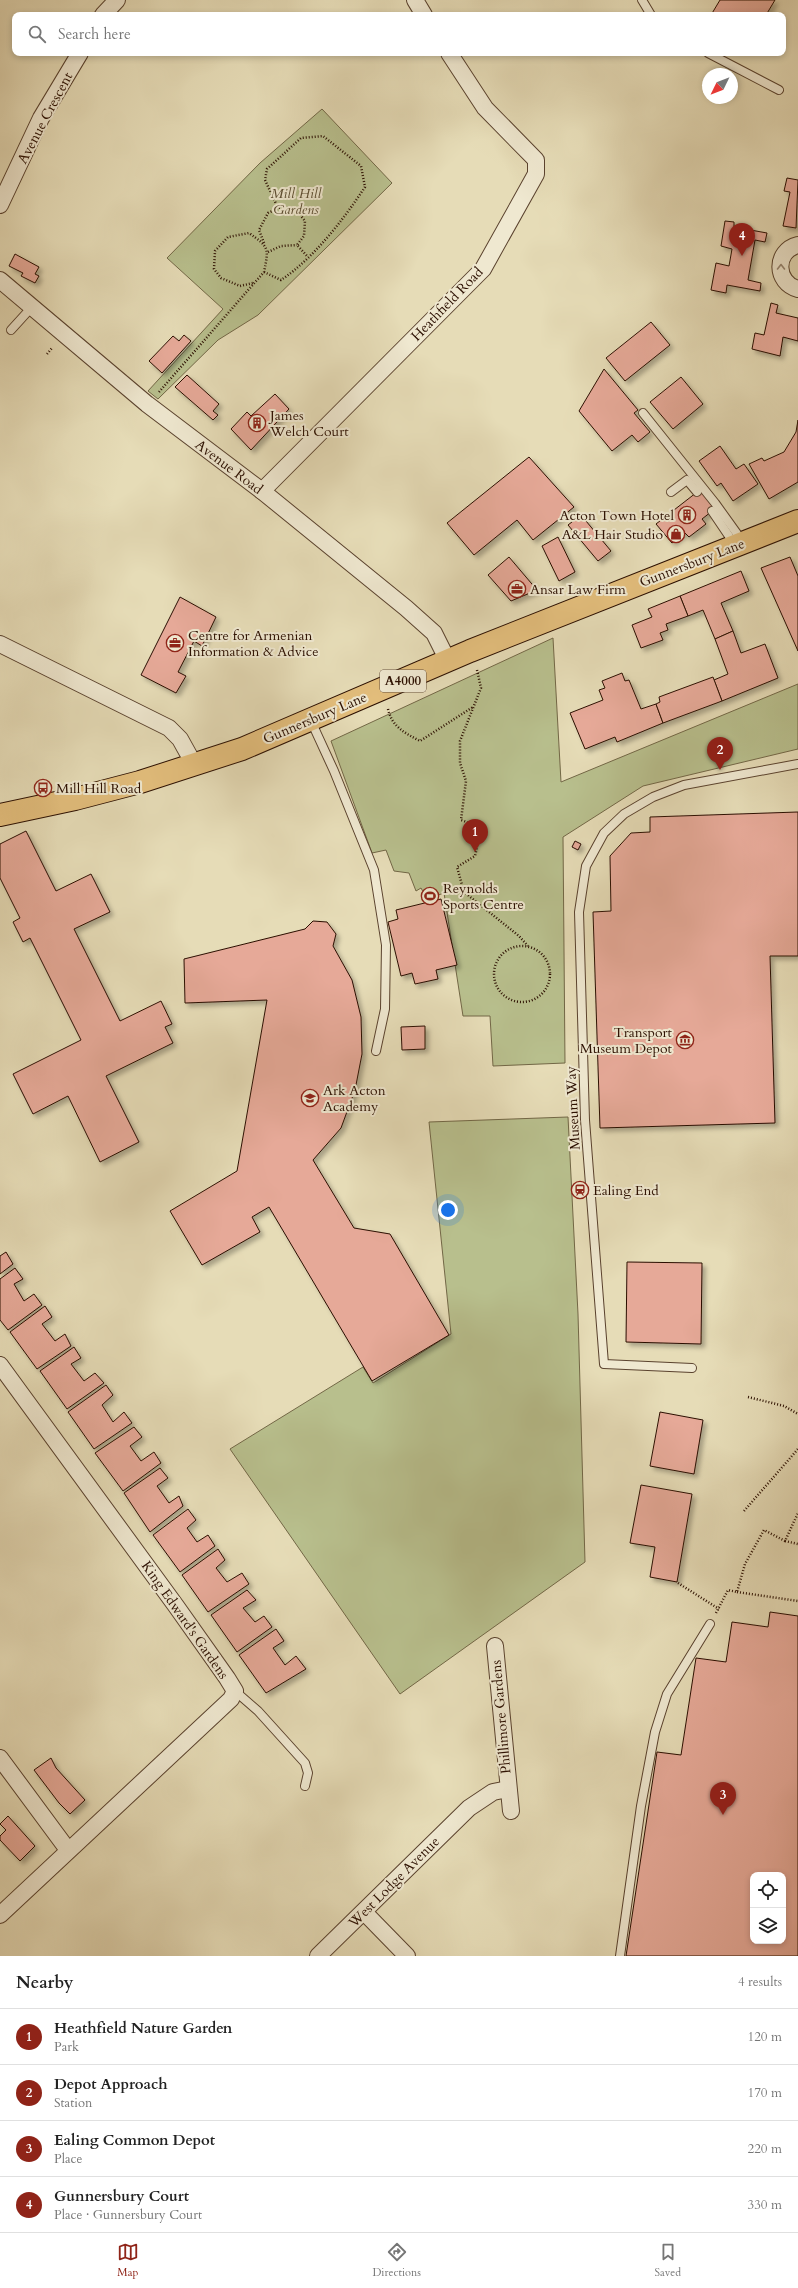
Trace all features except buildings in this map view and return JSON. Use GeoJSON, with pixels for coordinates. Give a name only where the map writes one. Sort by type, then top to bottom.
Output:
{"type":"FeatureCollection","features":[{"type":"Feature","properties":{"kind":"main road","name":"Gunnersbury Lane"},"geometry":{"type":"LineString","coordinates":[[0,815],[76,799],[195,766],[242,749],[470,651],[798,521]]}},
{"type":"Feature","properties":{"kind":"street"},"geometry":{"type":"LineString","coordinates":[[106,12],[117,0]]}},
{"type":"Feature","properties":{"kind":"street"},"geometry":{"type":"LineString","coordinates":[[415,0],[422,12]]}},
{"type":"Feature","properties":{"kind":"street","name":"Avenue Crescent"},"geometry":{"type":"LineString","coordinates":[[0,205],[41,118],[78,56]]}},
{"type":"Feature","properties":{"kind":"street","name":"Heathfield Road"},"geometry":{"type":"LineString","coordinates":[[262,491],[484,269],[536,174],[536,160],[485,108],[451,56]]}},
{"type":"Feature","properties":{"kind":"street"},"geometry":{"type":"LineString","coordinates":[[798,245],[787,250],[780,264],[783,278],[787,284],[798,289]]}},
{"type":"Feature","properties":{"kind":"street","name":"Avenue Road"},"geometry":{"type":"LineString","coordinates":[[0,280],[31,308],[147,404],[262,491],[434,633],[448,661]]}},
{"type":"Feature","properties":{"kind":"street"},"geometry":{"type":"LineString","coordinates":[[0,644],[169,728],[180,739],[195,766]]}},
{"type":"Feature","properties":{"kind":"street","name":"King Edward's Gardens"},"geometry":{"type":"LineString","coordinates":[[0,1365],[176,1606],[235,1691],[231,1699],[0,1915]]}},
{"type":"Feature","properties":{"kind":"street","name":"Phillimore Gardens"},"geometry":{"type":"LineString","coordinates":[[495,1646],[511,1810]]}},
{"type":"Feature","properties":{"kind":"street"},"geometry":{"type":"LineString","coordinates":[[0,1758],[68,1850]]}},
{"type":"Feature","properties":{"kind":"street","name":"Phillimore Gardens"},"geometry":{"type":"LineString","coordinates":[[469,1808],[493,1792],[508,1789]]}},
{"type":"Feature","properties":{"kind":"street","name":"West Lodge Avenue"},"geometry":{"type":"LineString","coordinates":[[318,1956],[469,1808]]}},
{"type":"Feature","properties":{"kind":"street"},"geometry":{"type":"LineString","coordinates":[[364,1912],[407,1956]]}},
{"type":"Feature","properties":{"kind":"lane"},"geometry":{"type":"LineString","coordinates":[[642,0],[649,12]]}},
{"type":"Feature","properties":{"kind":"lane"},"geometry":{"type":"LineString","coordinates":[[714,56],[779,90]]}},
{"type":"Feature","properties":{"kind":"lane"},"geometry":{"type":"LineString","coordinates":[[11,330],[31,308]]}},
{"type":"Feature","properties":{"kind":"lane"},"geometry":{"type":"LineString","coordinates":[[643,413],[715,503],[739,545]]}},
{"type":"Feature","properties":{"kind":"lane"},"geometry":{"type":"LineString","coordinates":[[671,492],[686,480],[697,492]]}},
{"type":"Feature","properties":{"kind":"lane"},"geometry":{"type":"LineString","coordinates":[[712,511],[739,545]]}},
{"type":"Feature","properties":{"kind":"lane"},"geometry":{"type":"LineString","coordinates":[[311,720],[334,771],[374,870],[386,945],[384,1009],[376,1051]]}},
{"type":"Feature","properties":{"kind":"lane","name":"Museum Way"},"geometry":{"type":"LineString","coordinates":[[692,1368],[604,1364],[585,1120],[580,912],[586,866],[604,833],[624,814],[653,797],[684,785],[798,764]]}},
{"type":"Feature","properties":{"kind":"lane"},"geometry":{"type":"LineString","coordinates":[[620,1956],[641,1806],[655,1732],[667,1694],[710,1624]]}},
{"type":"Feature","properties":{"kind":"lane"},"geometry":{"type":"LineString","coordinates":[[235,1691],[258,1711],[306,1763],[308,1774],[305,1786]]}},
{"type":"Feature","properties":{"kind":"path"},"geometry":{"type":"LineString","coordinates":[[264,272],[281,280],[308,257],[349,209],[365,187],[361,166],[323,136],[301,138],[267,169],[265,180],[278,208]]}},
{"type":"Feature","properties":{"kind":"path"},"geometry":{"type":"LineString","coordinates":[[155,397],[264,272],[268,252],[259,230],[268,213],[282,206],[298,212],[305,221],[304,236],[297,245],[281,246],[268,252]]}},
{"type":"Feature","properties":{"kind":"path"},"geometry":{"type":"LineString","coordinates":[[253,283],[240,286],[221,278],[214,269],[215,251],[228,237],[242,234],[249,233],[264,243]]}},
{"type":"Feature","properties":{"kind":"path"},"geometry":{"type":"LineString","coordinates":[[297,245],[308,257]]}},
{"type":"Feature","properties":{"kind":"path"},"geometry":{"type":"LineString","coordinates":[[470,651],[481,688],[460,741],[460,764],[466,781],[461,820],[469,822],[477,832],[478,843],[475,856],[457,867],[464,892],[519,936],[528,946],[537,950],[544,956],[550,974],[549,984],[544,992],[536,999],[527,1002],[517,1002],[501,994],[494,978],[494,968],[497,960],[506,950],[519,945],[528,946]]}},
{"type":"Feature","properties":{"kind":"path"},"geometry":{"type":"LineString","coordinates":[[381,690],[390,720],[398,729],[420,741],[473,707]]}},
{"type":"Feature","properties":{"kind":"path"},"geometry":{"type":"LineString","coordinates":[[748,1397],[784,1406],[798,1414]]}},
{"type":"Feature","properties":{"kind":"path"},"geometry":{"type":"LineString","coordinates":[[744,1511],[798,1450]]}},
{"type":"Feature","properties":{"kind":"path"},"geometry":{"type":"LineString","coordinates":[[785,1541],[798,1513]]}},
{"type":"Feature","properties":{"kind":"path"},"geometry":{"type":"LineString","coordinates":[[737,1592],[745,1564],[764,1530],[785,1541],[798,1544]]}},
{"type":"Feature","properties":{"kind":"path"},"geometry":{"type":"LineString","coordinates":[[678,1583],[719,1609]]}},
{"type":"Feature","properties":{"kind":"path"},"geometry":{"type":"LineString","coordinates":[[710,1624],[728,1590],[798,1601]]}},
{"type":"Feature","properties":{"kind":"green space","name":"Mill Hill Gardens"},"geometry":{"type":"Polygon","coordinates":[[[322,109],[392,183],[258,315],[218,340],[158,399],[148,391],[223,309],[167,258],[260,163],[322,109]]]}},
{"type":"Feature","properties":{"kind":"green space"},"geometry":{"type":"Polygon","coordinates":[[[553,638],[561,782],[798,684],[798,749],[643,786],[563,837],[565,1063],[493,1066],[490,1016],[463,1016],[444,893],[427,899],[421,888],[416,891],[409,873],[394,871],[386,850],[372,853],[331,741],[553,638]]]}},
{"type":"Feature","properties":{"kind":"green space"},"geometry":{"type":"Polygon","coordinates":[[[568,1117],[578,1314],[585,1562],[400,1694],[230,1449],[363,1367],[373,1383],[451,1334],[429,1122],[568,1117]]]}},
{"type":"Feature","properties":{"kind":"place","name":"Gunnersbury Court"},"geometry":{"type":"Point","coordinates":[742,256]}},
{"type":"Feature","properties":{"kind":"place","name":"James Welch Court"},"geometry":{"type":"Point","coordinates":[257,423]}},
{"type":"Feature","properties":{"kind":"place","name":"Acton Town Hotel"},"geometry":{"type":"Point","coordinates":[687,515]}},
{"type":"Feature","properties":{"kind":"place","name":"A&L Hair Studio"},"geometry":{"type":"Point","coordinates":[676,534]}},
{"type":"Feature","properties":{"kind":"place","name":"Ansar Law Firm"},"geometry":{"type":"Point","coordinates":[517,589]}},
{"type":"Feature","properties":{"kind":"place","name":"Centre for Armenian Information & Advice"},"geometry":{"type":"Point","coordinates":[175,643]}},
{"type":"Feature","properties":{"kind":"place","name":"Depot Approach"},"geometry":{"type":"Point","coordinates":[720,770]}},
{"type":"Feature","properties":{"kind":"place","name":"Mill Hill Road"},"geometry":{"type":"Point","coordinates":[43,788]}},
{"type":"Feature","properties":{"kind":"place","name":"Heathfield Nature Garden"},"geometry":{"type":"Point","coordinates":[475,852]}},
{"type":"Feature","properties":{"kind":"place","name":"Reynolds Sports Centre"},"geometry":{"type":"Point","coordinates":[430,896]}},
{"type":"Feature","properties":{"kind":"place","name":"Transport Museum Depot"},"geometry":{"type":"Point","coordinates":[685,1040]}},
{"type":"Feature","properties":{"kind":"place","name":"Ark Acton Academy"},"geometry":{"type":"Point","coordinates":[310,1098]}},
{"type":"Feature","properties":{"kind":"place","name":"Ealing End"},"geometry":{"type":"Point","coordinates":[580,1190]}},
{"type":"Feature","properties":{"kind":"place","name":"Ealing Common Depot"},"geometry":{"type":"Point","coordinates":[723,1815]}}]}
